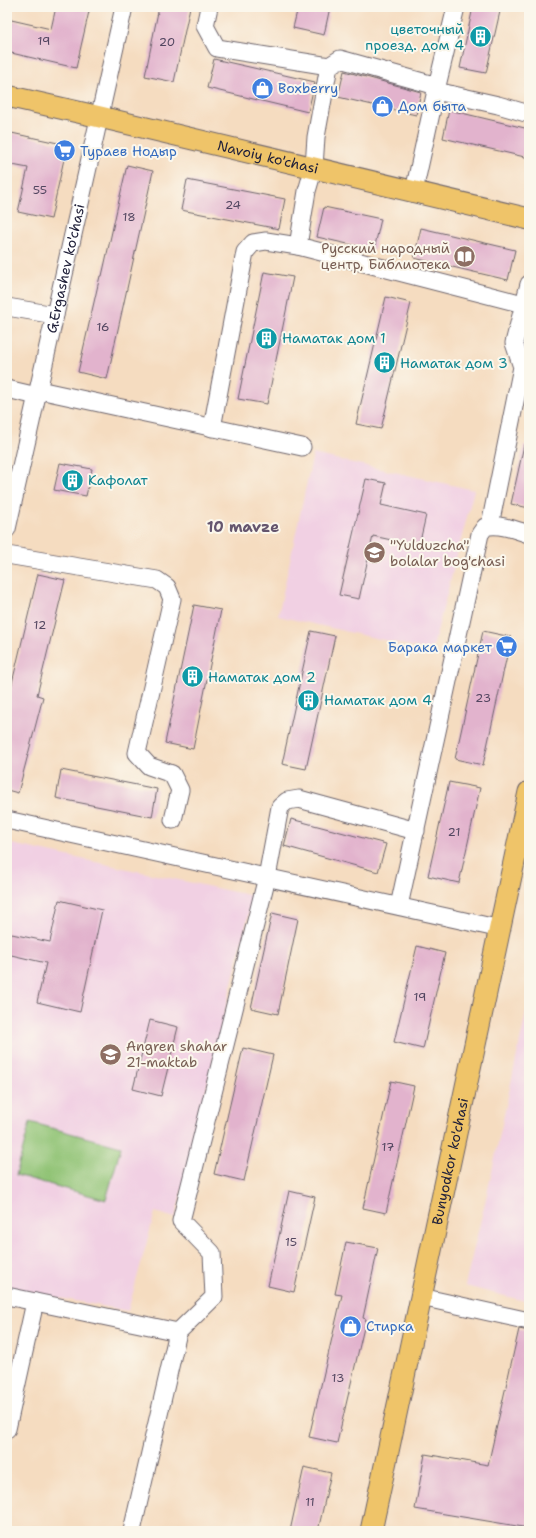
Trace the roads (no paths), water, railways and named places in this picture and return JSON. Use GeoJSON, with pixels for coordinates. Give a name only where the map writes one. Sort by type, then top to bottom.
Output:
{"type":"FeatureCollection","features":[{"type":"Feature","properties":{"kind":"main road","name":"Navoiy ko'chasi"},"geometry":{"type":"LineString","coordinates":[[7,96],[529,218]]}},
{"type":"Feature","properties":{"kind":"main road","name":"Bunyodkor ko'chasi"},"geometry":{"type":"LineString","coordinates":[[371,1531],[501,929],[529,792]]}},
{"type":"Feature","properties":{"kind":"street","name":"G.Ergashev ko'chasi"},"geometry":{"type":"LineString","coordinates":[[7,529],[124,7]]}},
{"type":"Feature","properties":{"kind":"street"},"geometry":{"type":"LineString","coordinates":[[209,7],[205,26],[217,48],[329,66],[340,59],[529,114]]}},
{"type":"Feature","properties":{"kind":"street"},"geometry":{"type":"LineString","coordinates":[[414,191],[436,88],[456,7]]}},
{"type":"Feature","properties":{"kind":"street"},"geometry":{"type":"LineString","coordinates":[[298,246],[307,191],[314,167],[316,137],[329,66]]}},
{"type":"Feature","properties":{"kind":"street"},"geometry":{"type":"LineString","coordinates":[[212,428],[245,252],[253,243],[266,241],[298,246],[523,304]]}},
{"type":"Feature","properties":{"kind":"street"},"geometry":{"type":"LineString","coordinates":[[490,526],[522,367],[514,343],[529,284]]}},
{"type":"Feature","properties":{"kind":"street"},"geometry":{"type":"LineString","coordinates":[[7,307],[55,315]]}},
{"type":"Feature","properties":{"kind":"street"},"geometry":{"type":"LineString","coordinates":[[7,389],[38,393],[302,447]]}},
{"type":"Feature","properties":{"kind":"street"},"geometry":{"type":"LineString","coordinates":[[399,906],[480,534],[485,527],[490,526],[510,528],[529,534]]}},
{"type":"Feature","properties":{"kind":"street"},"geometry":{"type":"LineString","coordinates":[[7,555],[157,580],[167,587],[172,599],[137,753],[149,766],[172,774],[180,790],[172,820]]}},
{"type":"Feature","properties":{"kind":"street"},"geometry":{"type":"LineString","coordinates":[[132,1531],[178,1332],[214,1297],[212,1252],[180,1221],[267,877],[280,807],[287,801],[300,800],[416,831]]}},
{"type":"Feature","properties":{"kind":"street"},"geometry":{"type":"LineString","coordinates":[[7,820],[501,929]]}},
{"type":"Feature","properties":{"kind":"street"},"geometry":{"type":"LineString","coordinates":[[7,1296],[178,1332]]}},
{"type":"Feature","properties":{"kind":"street"},"geometry":{"type":"LineString","coordinates":[[421,1297],[529,1322]]}},
{"type":"Feature","properties":{"kind":"street"},"geometry":{"type":"LineString","coordinates":[[7,1429],[35,1302]]}},
{"type":"Feature","properties":{"kind":"place","name":"цветочный проезд. дом 4"},"geometry":{"type":"Point","coordinates":[480,37]}},
{"type":"Feature","properties":{"kind":"place","name":"Boxberry"},"geometry":{"type":"Point","coordinates":[262,88]}},
{"type":"Feature","properties":{"kind":"place","name":"Дом быта"},"geometry":{"type":"Point","coordinates":[382,106]}},
{"type":"Feature","properties":{"kind":"place","name":"Тураев Нодыр"},"geometry":{"type":"Point","coordinates":[64,151]}},
{"type":"Feature","properties":{"kind":"place","name":"Русский народный центр, Библиотека"},"geometry":{"type":"Point","coordinates":[465,256]}},
{"type":"Feature","properties":{"kind":"place","name":"Наматак дом 1"},"geometry":{"type":"Point","coordinates":[266,338]}},
{"type":"Feature","properties":{"kind":"place","name":"Наматак дом 3"},"geometry":{"type":"Point","coordinates":[384,363]}},
{"type":"Feature","properties":{"kind":"place","name":"Кафолат"},"geometry":{"type":"Point","coordinates":[73,480]}},
{"type":"Feature","properties":{"kind":"place","name":"\"Yulduzcha\" bolalar bog'chasi"},"geometry":{"type":"Point","coordinates":[375,553]}},
{"type":"Feature","properties":{"kind":"place","name":"Барака маркет"},"geometry":{"type":"Point","coordinates":[507,647]}},
{"type":"Feature","properties":{"kind":"place","name":"Наматак дом 2"},"geometry":{"type":"Point","coordinates":[193,677]}},
{"type":"Feature","properties":{"kind":"place","name":"Наматак дом 4"},"geometry":{"type":"Point","coordinates":[308,700]}},
{"type":"Feature","properties":{"kind":"place","name":"Angren shahar 21-maktab"},"geometry":{"type":"Point","coordinates":[111,1054]}},
{"type":"Feature","properties":{"kind":"place","name":"Стирка"},"geometry":{"type":"Point","coordinates":[351,1326]}},
{"type":"Feature","properties":{"kind":"district","name":"10 mavze"},"geometry":{"type":"Point","coordinates":[243,527]}}]}
